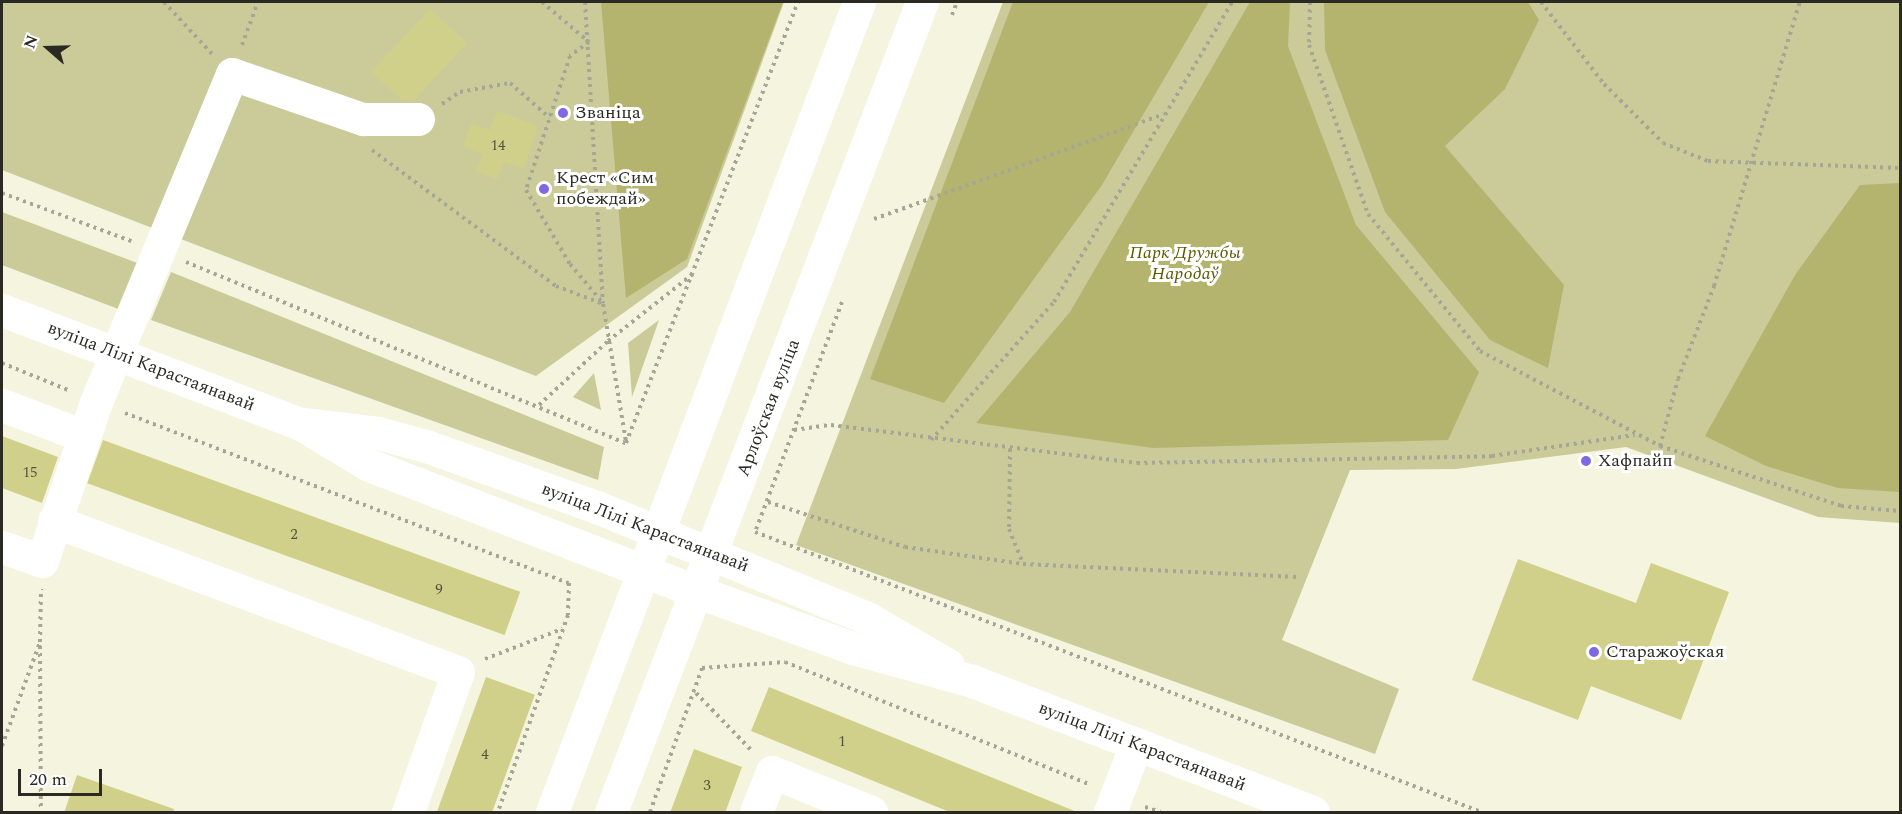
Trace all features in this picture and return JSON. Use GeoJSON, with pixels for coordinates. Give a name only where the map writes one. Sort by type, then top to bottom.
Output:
{"type":"FeatureCollection","features":[{"type":"Feature","properties":{"kind":"main road"},"geometry":{"type":"LineString","coordinates":[[552,813],[859,2]]}},
{"type":"Feature","properties":{"kind":"main road","name":"Арлоўская вуліца"},"geometry":{"type":"LineString","coordinates":[[611,813],[698,592],[922,2]]}},
{"type":"Feature","properties":{"kind":"main road"},"geometry":{"type":"LineString","coordinates":[[2,547],[42,561],[54,521],[115,353],[160,252],[232,74],[363,119],[418,119]]}},
{"type":"Feature","properties":{"kind":"main road","name":"вуліца Лілі Карастаянавай"},"geometry":{"type":"LineString","coordinates":[[2,310],[301,424],[369,465],[698,592],[853,648],[972,681],[1313,813]]}},
{"type":"Feature","properties":{"kind":"main road"},"geometry":{"type":"LineString","coordinates":[[2,405],[84,436]]}},
{"type":"Feature","properties":{"kind":"main road","name":"вуліца Лілі Карастаянавай"},"geometry":{"type":"LineString","coordinates":[[301,424],[344,426],[426,446],[659,532],[869,619],[972,681]]}},
{"type":"Feature","properties":{"kind":"main road"},"geometry":{"type":"LineString","coordinates":[[54,521],[458,672],[408,813]]}},
{"type":"Feature","properties":{"kind":"main road"},"geometry":{"type":"LineString","coordinates":[[1114,804],[1137,744]]}},
{"type":"Feature","properties":{"kind":"main road"},"geometry":{"type":"LineString","coordinates":[[756,813],[772,772],[871,813]]}},
{"type":"Feature","properties":{"kind":"path"},"geometry":{"type":"LineString","coordinates":[[164,2],[232,74],[258,2]]}},
{"type":"Feature","properties":{"kind":"path"},"geometry":{"type":"LineString","coordinates":[[542,2],[589,42]]}},
{"type":"Feature","properties":{"kind":"path"},"geometry":{"type":"LineString","coordinates":[[585,2],[603,304],[627,443]]}},
{"type":"Feature","properties":{"kind":"path"},"geometry":{"type":"LineString","coordinates":[[627,443],[695,273],[798,2]]}},
{"type":"Feature","properties":{"kind":"path"},"geometry":{"type":"LineString","coordinates":[[931,441],[1054,302],[1232,2]]}},
{"type":"Feature","properties":{"kind":"path"},"geometry":{"type":"LineString","coordinates":[[1310,2],[1309,45],[1368,214],[1480,351],[1635,435],[1660,446],[1841,506],[1900,511]]}},
{"type":"Feature","properties":{"kind":"path"},"geometry":{"type":"LineString","coordinates":[[1540,2],[1604,84],[1663,143],[1708,161],[1900,168]]}},
{"type":"Feature","properties":{"kind":"path"},"geometry":{"type":"LineString","coordinates":[[1660,446],[1753,162],[1800,2]]}},
{"type":"Feature","properties":{"kind":"path"},"geometry":{"type":"LineString","coordinates":[[589,42],[570,57],[526,190],[570,264],[603,304]]}},
{"type":"Feature","properties":{"kind":"path"},"geometry":{"type":"LineString","coordinates":[[418,119],[460,92],[510,83],[550,118]]}},
{"type":"Feature","properties":{"kind":"path"},"geometry":{"type":"LineString","coordinates":[[874,219],[1166,114]]}},
{"type":"Feature","properties":{"kind":"path"},"geometry":{"type":"LineString","coordinates":[[361,144],[556,286],[603,304]]}},
{"type":"Feature","properties":{"kind":"path"},"geometry":{"type":"LineString","coordinates":[[2,193],[160,252],[539,405],[627,443]]}},
{"type":"Feature","properties":{"kind":"path"},"geometry":{"type":"LineString","coordinates":[[539,405],[608,341],[695,273]]}},
{"type":"Feature","properties":{"kind":"path"},"geometry":{"type":"LineString","coordinates":[[2,363],[96,402],[569,583],[562,628],[498,813]]}},
{"type":"Feature","properties":{"kind":"path"},"geometry":{"type":"LineString","coordinates":[[793,430],[831,424],[931,441],[1137,463],[1480,456],[1635,435]]}},
{"type":"Feature","properties":{"kind":"path"},"geometry":{"type":"LineString","coordinates":[[1010,449],[1008,520],[1023,564]]}},
{"type":"Feature","properties":{"kind":"path"},"geometry":{"type":"LineString","coordinates":[[776,481],[755,532],[1481,813]]}},
{"type":"Feature","properties":{"kind":"path"},"geometry":{"type":"LineString","coordinates":[[767,502],[905,547],[1023,564],[1298,577]]}},
{"type":"Feature","properties":{"kind":"path"},"geometry":{"type":"LineString","coordinates":[[41,813],[42,561]]}},
{"type":"Feature","properties":{"kind":"path"},"geometry":{"type":"LineString","coordinates":[[458,672],[562,628]]}},
{"type":"Feature","properties":{"kind":"path"},"geometry":{"type":"LineString","coordinates":[[2,746],[40,642]]}},
{"type":"Feature","properties":{"kind":"path"},"geometry":{"type":"LineString","coordinates":[[650,813],[695,693],[702,668],[785,662],[1114,804],[1160,813]]}},
{"type":"Feature","properties":{"kind":"path"},"geometry":{"type":"LineString","coordinates":[[695,693],[772,772]]}},
{"type":"Feature","properties":{"kind":"green space"},"geometry":{"type":"Polygon","coordinates":[[[2,2],[784,2],[687,267],[536,376],[2,170],[2,2]]]}},
{"type":"Feature","properties":{"kind":"green space"},"geometry":{"type":"Polygon","coordinates":[[[601,2],[783,2],[687,259],[626,298],[601,2]]]}},
{"type":"Feature","properties":{"kind":"green space","name":"Парк Дружбы Народаў"},"geometry":{"type":"Polygon","coordinates":[[[1003,2],[1900,2],[1900,523],[1818,517],[1626,447],[1456,469],[1350,470],[1282,640],[1399,689],[1375,754],[796,545],[1003,2]]]}},
{"type":"Feature","properties":{"kind":"green space"},"geometry":{"type":"Polygon","coordinates":[[[1013,2],[1209,2],[1102,185],[944,403],[870,379],[1013,2]]]}},
{"type":"Feature","properties":{"kind":"green space"},"geometry":{"type":"Polygon","coordinates":[[[1250,2],[1290,2],[1288,46],[1356,225],[1479,372],[1448,440],[1153,448],[976,423],[1070,312],[1250,2]]]}},
{"type":"Feature","properties":{"kind":"green space"},"geometry":{"type":"Polygon","coordinates":[[[1324,2],[1528,2],[1539,20],[1505,89],[1445,146],[1564,285],[1548,368],[1490,340],[1385,212],[1325,50],[1324,2]]]}},
{"type":"Feature","properties":{"kind":"green space"},"geometry":{"type":"Polygon","coordinates":[[[1900,183],[1900,492],[1838,488],[1766,466],[1705,436],[1795,275],[1860,185],[1900,183]]]}},
{"type":"Feature","properties":{"kind":"green space"},"geometry":{"type":"Polygon","coordinates":[[[2,212],[140,264],[121,310],[2,265],[2,212]]]}},
{"type":"Feature","properties":{"kind":"green space"},"geometry":{"type":"Polygon","coordinates":[[[171,272],[604,447],[598,480],[151,320],[171,272]]]}},
{"type":"Feature","properties":{"kind":"green space"},"geometry":{"type":"Polygon","coordinates":[[[659,320],[632,397],[628,343],[659,320]]]}},
{"type":"Feature","properties":{"kind":"green space"},"geometry":{"type":"Polygon","coordinates":[[[594,373],[601,410],[573,397],[594,373]]]}},
{"type":"Feature","properties":{"kind":"building"},"geometry":{"type":"Polygon","coordinates":[[[430,9],[467,43],[414,100],[402,100],[371,72],[430,9]]]}},
{"type":"Feature","properties":{"kind":"building"},"geometry":{"type":"Polygon","coordinates":[[[497,111],[538,126],[524,168],[504,162],[497,179],[476,172],[483,154],[463,147],[471,124],[490,130],[497,111]]]}},
{"type":"Feature","properties":{"kind":"building"},"geometry":{"type":"Polygon","coordinates":[[[2,436],[58,457],[42,503],[2,488],[2,436]]]}},
{"type":"Feature","properties":{"kind":"building"},"geometry":{"type":"Polygon","coordinates":[[[103,440],[520,592],[504,635],[87,483],[103,440]]]}},
{"type":"Feature","properties":{"kind":"building","name":"Старажоўская"},"geometry":{"type":"Polygon","coordinates":[[[1518,559],[1636,603],[1651,563],[1729,592],[1681,720],[1591,686],[1578,720],[1472,680],[1518,559]]]}},
{"type":"Feature","properties":{"kind":"building"},"geometry":{"type":"Polygon","coordinates":[[[486,677],[535,695],[492,812],[437,812],[486,677]]]}},
{"type":"Feature","properties":{"kind":"building"},"geometry":{"type":"Polygon","coordinates":[[[769,687],[1077,813],[952,813],[751,731],[769,687]]]}},
{"type":"Feature","properties":{"kind":"building"},"geometry":{"type":"Polygon","coordinates":[[[694,749],[742,767],[725,813],[670,813],[694,749]]]}},
{"type":"Feature","properties":{"kind":"building"},"geometry":{"type":"Polygon","coordinates":[[[77,775],[174,809],[173,813],[64,813],[77,775]]]}},
{"type":"Feature","properties":{"kind":"place","name":"Званіца"},"geometry":{"type":"Point","coordinates":[563,113]}},
{"type":"Feature","properties":{"kind":"place","name":"Крест «Сим побеждай»"},"geometry":{"type":"Point","coordinates":[544,189]}},
{"type":"Feature","properties":{"kind":"place","name":"Хафпайп"},"geometry":{"type":"Point","coordinates":[1586,461]}},
{"type":"Feature","properties":{"kind":"place","name":"Старажоўская"},"geometry":{"type":"Point","coordinates":[1594,652]}}]}
